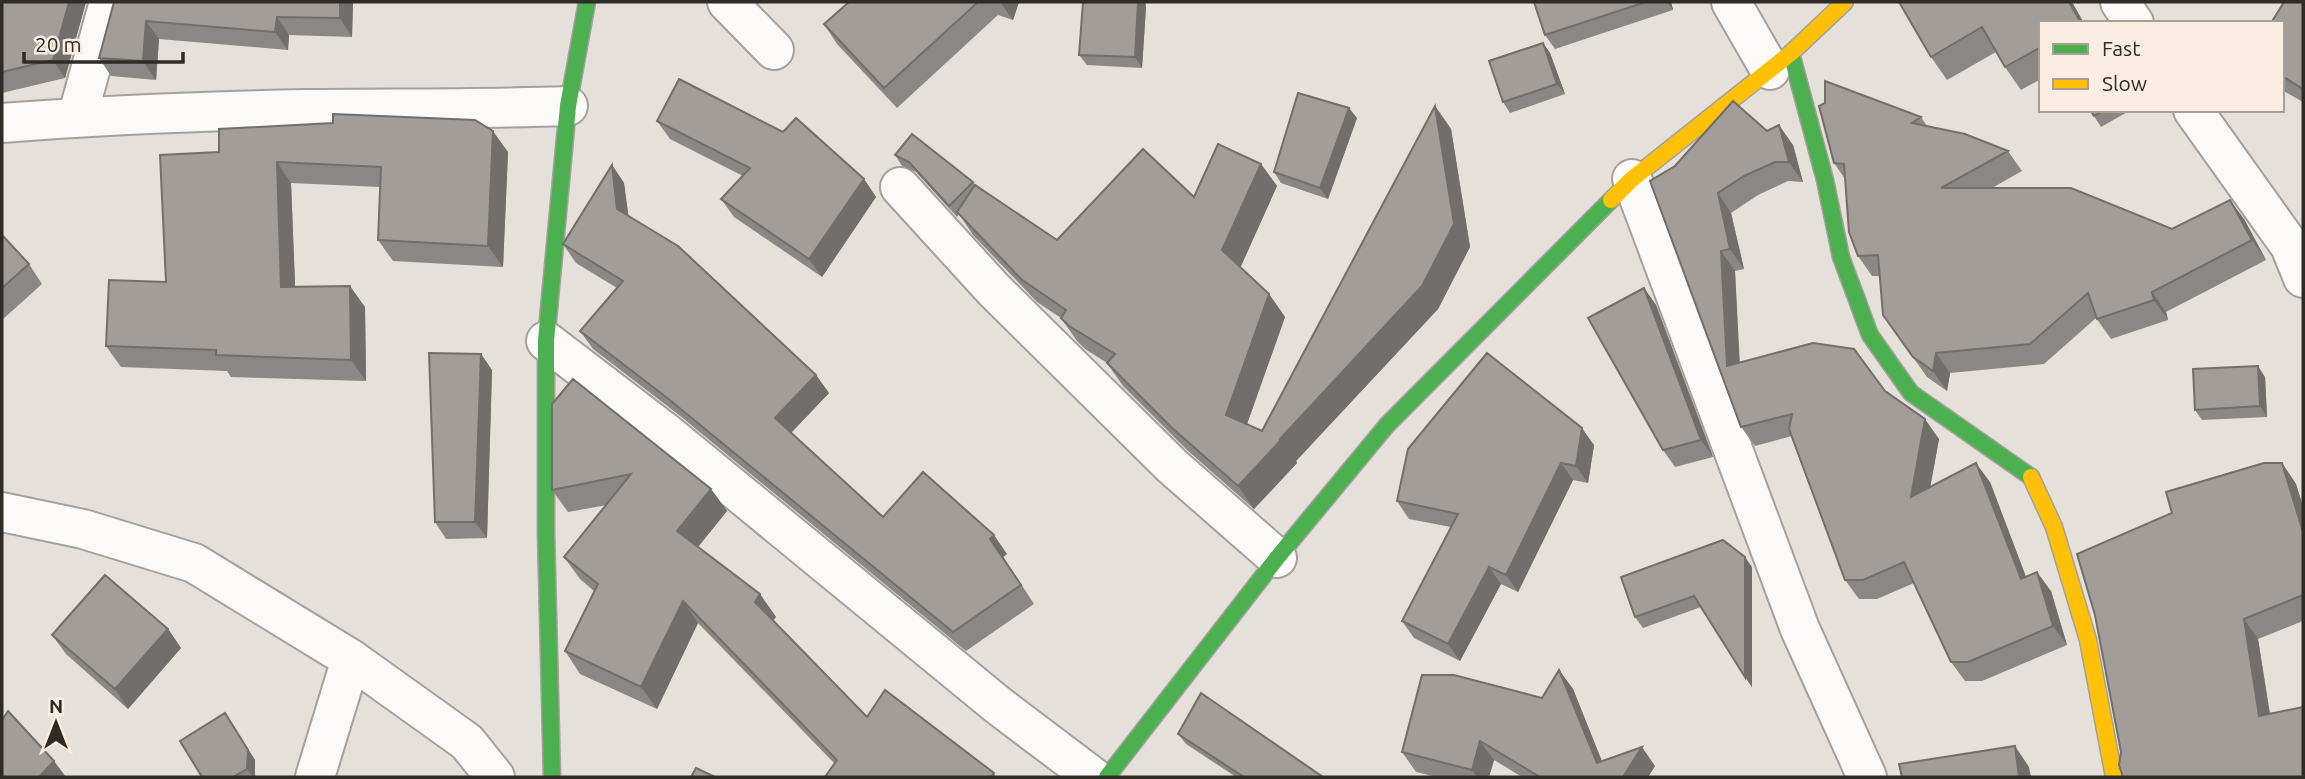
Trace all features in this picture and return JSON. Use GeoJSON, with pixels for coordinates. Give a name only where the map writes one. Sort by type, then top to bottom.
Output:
{"type":"FeatureCollection","features":[{"type":"Feature","properties":{"kind":"street"},"geometry":{"type":"LineString","coordinates":[[77,118],[109,2]]}},
{"type":"Feature","properties":{"kind":"street"},"geometry":{"type":"LineString","coordinates":[[552,777],[546,545],[546,341],[568,106],[587,2]]}},
{"type":"Feature","properties":{"kind":"street"},"geometry":{"type":"LineString","coordinates":[[727,2],[774,50]]}},
{"type":"Feature","properties":{"kind":"street"},"geometry":{"type":"LineString","coordinates":[[1731,2],[1780,62],[1825,180],[1841,257],[1870,335],[1911,393],[2030,475],[2053,527],[2088,640],[2114,777]]}},
{"type":"Feature","properties":{"kind":"street"},"geometry":{"type":"LineString","coordinates":[[1107,777],[1277,558],[1387,425],[1632,178],[1780,62],[1845,2]]}},
{"type":"Feature","properties":{"kind":"street"},"geometry":{"type":"LineString","coordinates":[[2120,2],[2133,21]]}},
{"type":"Feature","properties":{"kind":"street"},"geometry":{"type":"LineString","coordinates":[[2,123],[304,109],[568,106]]}},
{"type":"Feature","properties":{"kind":"street"},"geometry":{"type":"LineString","coordinates":[[2195,112],[2299,249]]}},
{"type":"Feature","properties":{"kind":"street"},"geometry":{"type":"LineString","coordinates":[[1632,178],[1800,629],[1867,777]]}},
{"type":"Feature","properties":{"kind":"street"},"geometry":{"type":"LineString","coordinates":[[900,187],[994,290],[1162,456],[1277,558]]}},
{"type":"Feature","properties":{"kind":"street"},"geometry":{"type":"LineString","coordinates":[[546,341],[665,432],[999,706],[1093,777]]}},
{"type":"Feature","properties":{"kind":"street"},"geometry":{"type":"LineString","coordinates":[[2,512],[83,529],[194,563],[351,659],[467,742],[495,777]]}},
{"type":"Feature","properties":{"kind":"street"},"geometry":{"type":"LineString","coordinates":[[314,777],[351,659]]}},
{"type":"Feature","properties":{"kind":"building"},"geometry":{"type":"Polygon","coordinates":[[[2,2],[69,2],[53,60],[2,72],[2,2]]]}},
{"type":"Feature","properties":{"kind":"building"},"geometry":{"type":"Polygon","coordinates":[[[114,2],[340,2],[340,18],[277,17],[275,32],[146,21],[143,61],[99,58],[114,2]]]}},
{"type":"Feature","properties":{"kind":"building"},"geometry":{"type":"Polygon","coordinates":[[[849,2],[978,2],[884,88],[824,24],[849,2]]]}},
{"type":"Feature","properties":{"kind":"building"},"geometry":{"type":"Polygon","coordinates":[[[1083,2],[1138,2],[1135,57],[1079,55],[1083,2]]]}},
{"type":"Feature","properties":{"kind":"building"},"geometry":{"type":"Polygon","coordinates":[[[1534,2],[1646,2],[1545,35],[1534,2]]]}},
{"type":"Feature","properties":{"kind":"building"},"geometry":{"type":"Polygon","coordinates":[[[1899,2],[2069,2],[2080,21],[2039,21],[2039,48],[2005,67],[1982,27],[1931,57],[1899,2]]]}},
{"type":"Feature","properties":{"kind":"building"},"geometry":{"type":"Polygon","coordinates":[[[2284,2],[2303,2],[2303,89],[2284,77],[2284,21],[2272,21],[2284,2]]]}},
{"type":"Feature","properties":{"kind":"building"},"geometry":{"type":"Polygon","coordinates":[[[1543,43],[1557,84],[1503,102],[1489,61],[1543,43]]]}},
{"type":"Feature","properties":{"kind":"building"},"geometry":{"type":"Polygon","coordinates":[[[679,79],[783,132],[796,118],[864,179],[809,259],[721,199],[750,168],[657,121],[679,79]]]}},
{"type":"Feature","properties":{"kind":"building"},"geometry":{"type":"Polygon","coordinates":[[[1825,81],[1921,117],[1912,123],[1965,134],[2008,151],[1941,188],[2071,188],[2172,229],[2230,200],[2252,240],[2152,292],[2154,300],[2097,319],[2088,293],[2030,344],[1936,353],[1933,371],[1913,357],[1883,315],[1878,255],[1858,256],[1849,232],[1844,164],[1834,163],[1819,106],[1825,103],[1825,81]]]}},
{"type":"Feature","properties":{"kind":"building"},"geometry":{"type":"Polygon","coordinates":[[[1298,93],[1349,108],[1320,188],[1274,172],[1298,93]]]}},
{"type":"Feature","properties":{"kind":"building"},"geometry":{"type":"Polygon","coordinates":[[[1733,101],[1767,131],[1779,125],[1789,162],[1775,162],[1744,176],[1718,193],[1730,249],[1721,251],[1727,366],[1813,343],[1854,349],[1885,391],[1925,419],[1911,497],[1976,463],[2021,579],[2037,572],[2053,626],[1968,662],[1951,662],[1904,562],[1863,580],[1845,580],[1789,429],[1792,414],[1741,427],[1650,181],[1675,166],[1733,101]]]}},
{"type":"Feature","properties":{"kind":"building"},"geometry":{"type":"Polygon","coordinates":[[[1435,106],[1454,224],[1422,286],[1238,486],[1171,427],[1107,363],[1115,354],[1069,326],[1061,318],[1066,310],[1021,279],[957,212],[975,185],[1057,240],[1143,149],[1194,197],[1218,144],[1261,164],[1222,250],[1269,294],[1226,415],[1262,431],[1435,106]]]}},
{"type":"Feature","properties":{"kind":"building"},"geometry":{"type":"Polygon","coordinates":[[[333,114],[475,120],[493,131],[488,246],[378,240],[381,167],[277,162],[281,287],[350,286],[351,360],[216,355],[216,350],[106,346],[109,280],[166,282],[160,155],[219,152],[219,129],[333,123],[333,114]]]}},
{"type":"Feature","properties":{"kind":"building"},"geometry":{"type":"Polygon","coordinates":[[[912,134],[973,182],[949,206],[909,162],[895,155],[912,134]]]}},
{"type":"Feature","properties":{"kind":"building"},"geometry":{"type":"Polygon","coordinates":[[[612,165],[617,209],[678,246],[816,375],[775,418],[883,517],[923,472],[994,535],[990,539],[1021,585],[953,632],[666,397],[580,331],[623,281],[563,244],[612,165]]]}},
{"type":"Feature","properties":{"kind":"building"},"geometry":{"type":"Polygon","coordinates":[[[2,235],[29,264],[2,288],[2,235]]]}},
{"type":"Feature","properties":{"kind":"building"},"geometry":{"type":"Polygon","coordinates":[[[1644,288],[1701,440],[1663,450],[1588,318],[1644,288]]]}},
{"type":"Feature","properties":{"kind":"building"},"geometry":{"type":"Polygon","coordinates":[[[429,353],[481,354],[475,522],[435,522],[429,353]]]}},
{"type":"Feature","properties":{"kind":"building"},"geometry":{"type":"Polygon","coordinates":[[[1487,353],[1582,428],[1576,466],[1561,463],[1506,575],[1489,567],[1448,644],[1402,621],[1458,514],[1397,501],[1408,449],[1487,353]]]}},
{"type":"Feature","properties":{"kind":"building"},"geometry":{"type":"Polygon","coordinates":[[[2258,366],[2260,406],[2195,410],[2193,369],[2258,366]]]}},
{"type":"Feature","properties":{"kind":"building"},"geometry":{"type":"Polygon","coordinates":[[[573,379],[711,489],[677,531],[760,594],[755,602],[867,717],[885,690],[994,773],[991,777],[825,777],[837,760],[683,601],[641,687],[565,651],[598,584],[564,557],[631,474],[552,490],[552,404],[573,379]]]}},
{"type":"Feature","properties":{"kind":"building"},"geometry":{"type":"Polygon","coordinates":[[[2264,463],[2282,463],[2303,532],[2303,595],[2244,619],[2259,716],[2303,707],[2303,777],[2123,777],[2119,765],[2121,752],[2095,615],[2077,554],[2172,513],[2166,492],[2264,463]]]}},
{"type":"Feature","properties":{"kind":"building"},"geometry":{"type":"Polygon","coordinates":[[[1723,540],[1745,557],[1745,677],[1694,596],[1635,617],[1621,577],[1723,540]]]}},
{"type":"Feature","properties":{"kind":"building"},"geometry":{"type":"Polygon","coordinates":[[[105,575],[168,629],[115,689],[52,635],[105,575]]]}},
{"type":"Feature","properties":{"kind":"building"},"geometry":{"type":"Polygon","coordinates":[[[1559,670],[1597,763],[1642,747],[1623,777],[1540,777],[1480,741],[1472,770],[1402,752],[1422,675],[1454,675],[1542,698],[1559,670]]]}},
{"type":"Feature","properties":{"kind":"building"},"geometry":{"type":"Polygon","coordinates":[[[1201,693],[1323,777],[1244,777],[1178,734],[1201,693]]]}},
{"type":"Feature","properties":{"kind":"building"},"geometry":{"type":"Polygon","coordinates":[[[8,711],[54,761],[39,777],[2,777],[2,720],[8,711]]]}},
{"type":"Feature","properties":{"kind":"building"},"geometry":{"type":"Polygon","coordinates":[[[225,713],[248,750],[247,769],[233,777],[202,777],[180,741],[225,713]]]}},
{"type":"Feature","properties":{"kind":"building"},"geometry":{"type":"Polygon","coordinates":[[[2015,746],[2019,777],[1902,777],[1899,764],[2015,746]]]}},
{"type":"Feature","properties":{"kind":"building"},"geometry":{"type":"Polygon","coordinates":[[[696,768],[715,777],[691,777],[696,768]]]}},
{"type":"Feature","properties":{"kind":"traffic: fast"},"geometry":{"type":"LineString","coordinates":[[552,777],[546,532],[546,341],[568,106],[587,2]]}},
{"type":"Feature","properties":{"kind":"traffic: fast"},"geometry":{"type":"LineString","coordinates":[[1791,53],[1825,180],[1841,257],[1870,335],[1911,393],[2031,477]]}},
{"type":"Feature","properties":{"kind":"traffic: fast"},"geometry":{"type":"LineString","coordinates":[[1107,777],[1277,558],[1387,425],[1611,200]]}},
{"type":"Feature","properties":{"kind":"traffic: slow"},"geometry":{"type":"LineString","coordinates":[[1611,200],[1632,179],[1791,53],[1845,2]]}},
{"type":"Feature","properties":{"kind":"traffic: slow"},"geometry":{"type":"LineString","coordinates":[[2031,477],[2054,527],[2088,640],[2114,777]]}}]}
